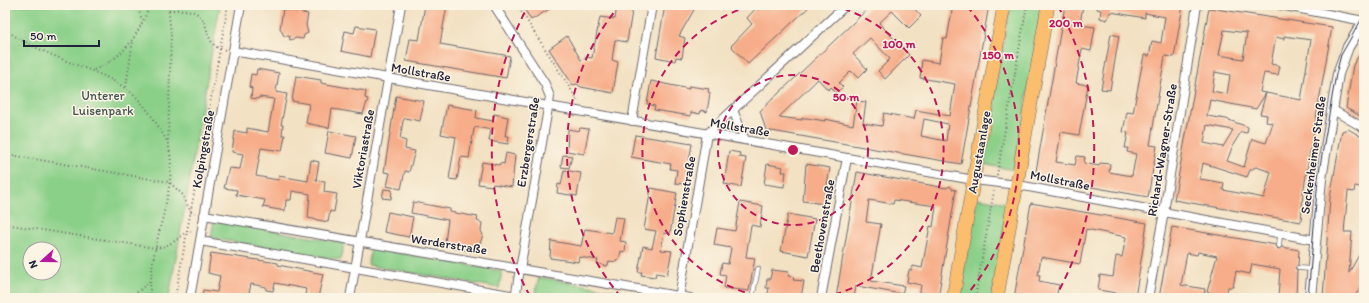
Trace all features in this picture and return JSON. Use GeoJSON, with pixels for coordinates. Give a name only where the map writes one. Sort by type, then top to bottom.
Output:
{"type":"FeatureCollection","features":[{"type":"Feature","properties":{"kind":"main road","name":"Augustaanlage"},"geometry":{"type":"LineString","coordinates":[[953,298],[1004,5]]}},
{"type":"Feature","properties":{"kind":"main road"},"geometry":{"type":"LineString","coordinates":[[997,298],[1048,5]]}},
{"type":"Feature","properties":{"kind":"street","name":"Kolpingstraße"},"geometry":{"type":"LineString","coordinates":[[190,298],[241,5]]}},
{"type":"Feature","properties":{"kind":"street","name":"Viktoriastraße"},"geometry":{"type":"LineString","coordinates":[[350,298],[401,5]]}},
{"type":"Feature","properties":{"kind":"street","name":"Erzbergerstraße"},"geometry":{"type":"LineString","coordinates":[[494,5],[545,84],[550,97],[515,297]]}},
{"type":"Feature","properties":{"kind":"street"},"geometry":{"type":"LineString","coordinates":[[632,121],[652,5]]}},
{"type":"Feature","properties":{"kind":"street"},"geometry":{"type":"LineString","coordinates":[[707,134],[846,5]]}},
{"type":"Feature","properties":{"kind":"street","name":"Richard-Wagner-Straße"},"geometry":{"type":"LineString","coordinates":[[1148,298],[1164,212],[1197,5]]}},
{"type":"Feature","properties":{"kind":"street"},"geometry":{"type":"LineString","coordinates":[[1280,5],[1364,21]]}},
{"type":"Feature","properties":{"kind":"street","name":"Seckenheimer Straße"},"geometry":{"type":"LineString","coordinates":[[1310,298],[1321,179],[1340,65],[1348,47],[1364,21]]}},
{"type":"Feature","properties":{"kind":"street","name":"Mollstraße"},"geometry":{"type":"LineString","coordinates":[[233,51],[974,180],[1018,184],[1315,240]]}},
{"type":"Feature","properties":{"kind":"street"},"geometry":{"type":"LineString","coordinates":[[734,110],[746,140]]}},
{"type":"Feature","properties":{"kind":"street"},"geometry":{"type":"LineString","coordinates":[[1333,110],[1364,128]]}},
{"type":"Feature","properties":{"kind":"street","name":"Sophienstraße"},"geometry":{"type":"LineString","coordinates":[[679,297],[707,134]]}},
{"type":"Feature","properties":{"kind":"street","name":"Beethovenstraße"},"geometry":{"type":"LineString","coordinates":[[821,298],[847,158]]}},
{"type":"Feature","properties":{"kind":"street","name":"Werderstraße"},"geometry":{"type":"LineString","coordinates":[[204,215],[520,267],[690,298]]}},
{"type":"Feature","properties":{"kind":"street"},"geometry":{"type":"LineString","coordinates":[[200,241],[527,298]]}},
{"type":"Feature","properties":{"kind":"lane"},"geometry":{"type":"LineString","coordinates":[[1279,246],[1280,234]]}},
{"type":"Feature","properties":{"kind":"lane"},"geometry":{"type":"LineString","coordinates":[[1298,268],[1312,270]]}},
{"type":"Feature","properties":{"kind":"lane"},"geometry":{"type":"LineString","coordinates":[[752,298],[758,269]]}},
{"type":"Feature","properties":{"kind":"path"},"geometry":{"type":"LineString","coordinates":[[137,5],[142,20]]}},
{"type":"Feature","properties":{"kind":"path"},"geometry":{"type":"LineString","coordinates":[[94,70],[110,63],[122,53],[133,39],[150,5]]}},
{"type":"Feature","properties":{"kind":"path"},"geometry":{"type":"LineString","coordinates":[[168,5],[171,34],[168,144]]}},
{"type":"Feature","properties":{"kind":"path"},"geometry":{"type":"LineString","coordinates":[[175,298],[228,5]]}},
{"type":"Feature","properties":{"kind":"path"},"geometry":{"type":"LineString","coordinates":[[516,5],[577,99],[575,111]]}},
{"type":"Feature","properties":{"kind":"path"},"geometry":{"type":"LineString","coordinates":[[975,298],[1027,5]]}},
{"type":"Feature","properties":{"kind":"path"},"geometry":{"type":"LineString","coordinates":[[169,10],[193,11],[199,15],[212,44],[220,49],[233,51]]}},
{"type":"Feature","properties":{"kind":"path"},"geometry":{"type":"LineString","coordinates":[[5,30],[22,41],[70,62],[94,70],[126,88],[148,111],[168,144],[170,150],[169,182],[155,248],[149,298]]}},
{"type":"Feature","properties":{"kind":"path"},"geometry":{"type":"LineString","coordinates":[[126,88],[133,39]]}},
{"type":"Feature","properties":{"kind":"path"},"geometry":{"type":"LineString","coordinates":[[5,154],[169,182],[182,194],[191,212]]}},
{"type":"Feature","properties":{"kind":"path"},"geometry":{"type":"LineString","coordinates":[[5,224],[155,248],[163,248],[173,244],[187,231]]}},
{"type":"Feature","properties":{"kind":"path"},"geometry":{"type":"LineString","coordinates":[[132,298],[151,280]]}},
{"type":"Feature","properties":{"kind":"green space","name":"Unterer Luisenpark"},"geometry":{"type":"Polygon","coordinates":[[[5,5],[220,5],[169,298],[5,298],[5,5]]]}},
{"type":"Feature","properties":{"kind":"green space"},"geometry":{"type":"Polygon","coordinates":[[[1010,5],[1043,5],[1014,170],[982,164],[1010,5]]]}},
{"type":"Feature","properties":{"kind":"green space"},"geometry":{"type":"Polygon","coordinates":[[[732,121],[736,132],[723,130],[732,121]]]}},
{"type":"Feature","properties":{"kind":"green space"},"geometry":{"type":"Polygon","coordinates":[[[977,198],[1008,203],[992,298],[959,298],[977,198]]]}},
{"type":"Feature","properties":{"kind":"green space"},"geometry":{"type":"Polygon","coordinates":[[[214,220],[344,243],[341,260],[211,238],[214,220]]]}},
{"type":"Feature","properties":{"kind":"green space"},"geometry":{"type":"Polygon","coordinates":[[[371,248],[502,271],[499,288],[368,265],[371,248]]]}},
{"type":"Feature","properties":{"kind":"green space"},"geometry":{"type":"Polygon","coordinates":[[[539,277],[657,298],[556,298],[535,294],[539,277]]]}},
{"type":"Feature","properties":{"kind":"building"},"geometry":{"type":"Polygon","coordinates":[[[425,5],[447,5],[440,44],[510,56],[506,78],[406,61],[410,39],[419,40],[425,5]]]}},
{"type":"Feature","properties":{"kind":"building"},"geometry":{"type":"Polygon","coordinates":[[[522,5],[556,5],[531,20],[522,5]]]}},
{"type":"Feature","properties":{"kind":"building"},"geometry":{"type":"Polygon","coordinates":[[[617,5],[633,5],[627,42],[615,40],[612,60],[618,62],[613,93],[581,87],[577,84],[573,85],[549,49],[567,36],[581,60],[587,57],[592,58],[600,17],[615,19],[617,5]]]}},
{"type":"Feature","properties":{"kind":"building"},"geometry":{"type":"Polygon","coordinates":[[[665,5],[691,5],[695,8],[679,36],[685,38],[682,58],[676,57],[675,61],[656,57],[665,5]]]}},
{"type":"Feature","properties":{"kind":"building"},"geometry":{"type":"Polygon","coordinates":[[[764,5],[811,5],[748,64],[731,46],[752,24],[747,18],[756,8],[758,10],[764,5]]]}},
{"type":"Feature","properties":{"kind":"building"},"geometry":{"type":"Polygon","coordinates":[[[872,5],[911,5],[921,16],[909,28],[892,11],[879,23],[909,55],[885,79],[878,71],[890,59],[870,38],[853,54],[867,69],[858,78],[851,71],[839,83],[843,87],[836,93],[831,87],[828,90],[818,79],[779,117],[802,120],[802,118],[807,118],[825,121],[825,119],[853,125],[857,101],[866,102],[863,123],[882,126],[884,113],[914,119],[916,110],[950,116],[955,84],[920,78],[922,60],[939,63],[943,38],[947,39],[953,5],[989,5],[961,164],[766,130],[760,111],[872,5]],[[924,119],[921,136],[946,141],[948,124],[924,119]]]}},
{"type":"Feature","properties":{"kind":"building"},"geometry":{"type":"Polygon","coordinates":[[[1065,5],[1083,5],[1080,25],[1095,27],[1091,51],[1082,49],[1076,83],[1088,85],[1079,135],[1061,132],[1056,162],[1075,165],[1077,156],[1085,157],[1084,163],[1099,166],[1100,163],[1110,164],[1109,172],[1132,176],[1136,154],[1127,152],[1128,148],[1125,148],[1128,133],[1123,132],[1127,112],[1133,113],[1144,55],[1149,56],[1152,41],[1161,43],[1165,17],[1145,13],[1145,18],[1111,12],[1107,20],[1100,18],[1101,10],[1097,9],[1097,5],[1183,5],[1174,57],[1165,56],[1150,145],[1157,146],[1148,197],[1035,177],[1065,5]]]}},
{"type":"Feature","properties":{"kind":"building"},"geometry":{"type":"Polygon","coordinates":[[[1209,8],[1332,27],[1303,193],[1301,222],[1174,200],[1209,8]],[[1224,30],[1219,55],[1243,59],[1247,33],[1224,30]],[[1284,36],[1284,39],[1276,37],[1271,64],[1280,66],[1278,75],[1264,73],[1260,92],[1301,100],[1311,40],[1284,36]],[[1215,72],[1212,91],[1227,94],[1230,75],[1215,72]],[[1266,93],[1256,109],[1210,100],[1207,116],[1226,119],[1248,127],[1247,133],[1241,132],[1233,145],[1227,161],[1244,167],[1252,139],[1266,143],[1273,123],[1266,122],[1267,115],[1260,114],[1266,93]],[[1207,125],[1204,143],[1223,147],[1233,130],[1207,125]],[[1203,163],[1200,179],[1224,183],[1223,190],[1264,198],[1271,172],[1256,167],[1250,170],[1247,177],[1203,163]]]}},
{"type":"Feature","properties":{"kind":"building"},"geometry":{"type":"Polygon","coordinates":[[[283,9],[308,14],[306,25],[308,33],[304,35],[303,39],[296,38],[290,40],[289,36],[284,36],[280,28],[283,9]]]}},
{"type":"Feature","properties":{"kind":"building"},"geometry":{"type":"Polygon","coordinates":[[[356,26],[375,29],[370,57],[341,51],[345,31],[354,33],[356,26]]]}},
{"type":"Feature","properties":{"kind":"building"},"geometry":{"type":"Polygon","coordinates":[[[1111,34],[1119,36],[1110,90],[1101,89],[1111,34]]]}},
{"type":"Feature","properties":{"kind":"building"},"geometry":{"type":"Polygon","coordinates":[[[1364,47],[1364,118],[1346,108],[1353,65],[1364,47]]]}},
{"type":"Feature","properties":{"kind":"building"},"geometry":{"type":"Polygon","coordinates":[[[257,69],[279,73],[276,92],[287,94],[281,125],[283,125],[282,135],[285,135],[282,151],[261,148],[256,176],[278,180],[279,176],[308,181],[311,160],[319,162],[316,180],[325,181],[324,192],[337,194],[334,212],[330,211],[328,222],[308,218],[310,194],[292,191],[291,200],[286,200],[285,211],[263,207],[265,200],[236,195],[237,190],[224,188],[229,168],[240,169],[243,154],[232,152],[235,131],[247,133],[247,128],[268,132],[274,99],[259,97],[258,99],[251,98],[252,88],[249,87],[251,74],[256,75],[257,69]]]}},
{"type":"Feature","properties":{"kind":"building"},"geometry":{"type":"Polygon","coordinates":[[[296,76],[321,80],[321,83],[366,91],[365,98],[368,99],[363,114],[332,109],[329,128],[306,123],[309,104],[292,101],[296,76]]]}},
{"type":"Feature","properties":{"kind":"building"},"geometry":{"type":"Polygon","coordinates":[[[651,81],[689,89],[689,86],[709,89],[708,92],[710,93],[707,112],[701,110],[700,114],[691,112],[691,116],[654,110],[655,106],[647,104],[651,81]]]}},
{"type":"Feature","properties":{"kind":"building"},"geometry":{"type":"Polygon","coordinates":[[[396,96],[424,101],[420,121],[405,118],[403,121],[400,139],[406,141],[405,149],[415,151],[409,172],[405,171],[401,189],[387,186],[390,173],[384,172],[396,96]]]}},
{"type":"Feature","properties":{"kind":"building"},"geometry":{"type":"Polygon","coordinates":[[[447,105],[477,110],[476,118],[493,121],[494,114],[508,117],[505,136],[509,136],[508,144],[489,141],[491,130],[476,127],[474,129],[469,158],[461,157],[457,180],[449,179],[456,137],[441,134],[447,105]]]}},
{"type":"Feature","properties":{"kind":"building"},"geometry":{"type":"Polygon","coordinates":[[[580,128],[589,129],[584,154],[567,151],[568,129],[579,131],[580,128]]]}},
{"type":"Feature","properties":{"kind":"building"},"geometry":{"type":"Polygon","coordinates":[[[1348,129],[1364,138],[1364,181],[1360,187],[1355,186],[1354,192],[1348,191],[1344,232],[1352,232],[1349,273],[1364,246],[1364,281],[1354,298],[1323,298],[1330,198],[1342,131],[1348,129]]]}},
{"type":"Feature","properties":{"kind":"building"},"geometry":{"type":"Polygon","coordinates":[[[329,131],[356,136],[352,158],[325,153],[329,131]]]}},
{"type":"Feature","properties":{"kind":"building"},"geometry":{"type":"Polygon","coordinates":[[[635,135],[692,144],[685,184],[675,183],[677,170],[670,169],[671,164],[631,157],[635,135]]]}},
{"type":"Feature","properties":{"kind":"building"},"geometry":{"type":"Polygon","coordinates":[[[729,151],[740,153],[739,157],[746,158],[741,187],[724,184],[729,151]]]}},
{"type":"Feature","properties":{"kind":"building"},"geometry":{"type":"Polygon","coordinates":[[[506,153],[515,155],[512,187],[493,184],[492,186],[478,184],[482,162],[499,165],[500,163],[504,164],[506,153]]]}},
{"type":"Feature","properties":{"kind":"building"},"geometry":{"type":"Polygon","coordinates":[[[563,155],[572,156],[569,168],[561,167],[563,155]]]}},
{"type":"Feature","properties":{"kind":"building"},"geometry":{"type":"Polygon","coordinates":[[[767,164],[783,167],[782,172],[786,172],[784,187],[764,184],[767,164]]]}},
{"type":"Feature","properties":{"kind":"building"},"geometry":{"type":"Polygon","coordinates":[[[806,164],[830,168],[824,204],[803,201],[806,164]]]}},
{"type":"Feature","properties":{"kind":"building"},"geometry":{"type":"Polygon","coordinates":[[[564,170],[581,173],[577,196],[557,193],[558,184],[561,185],[564,170]]]}},
{"type":"Feature","properties":{"kind":"building"},"geometry":{"type":"Polygon","coordinates":[[[857,172],[946,188],[950,186],[952,189],[956,190],[938,298],[919,298],[921,285],[907,282],[909,270],[912,270],[913,266],[922,268],[930,226],[933,227],[936,206],[894,200],[893,204],[869,200],[866,222],[881,224],[871,281],[904,286],[902,294],[856,286],[854,298],[836,298],[857,172]]]}},
{"type":"Feature","properties":{"kind":"building"},"geometry":{"type":"Polygon","coordinates":[[[651,188],[677,193],[670,234],[664,233],[661,250],[672,251],[667,275],[656,273],[655,277],[641,275],[642,272],[638,272],[643,246],[652,248],[656,231],[644,229],[651,188]]]}},
{"type":"Feature","properties":{"kind":"building"},"geometry":{"type":"Polygon","coordinates":[[[384,189],[392,190],[391,199],[382,198],[384,189]]]}},
{"type":"Feature","properties":{"kind":"building"},"geometry":{"type":"Polygon","coordinates":[[[413,202],[450,209],[450,212],[478,217],[477,221],[482,223],[481,231],[483,235],[477,252],[453,248],[454,246],[448,245],[448,242],[445,242],[448,220],[411,213],[413,202]]]}},
{"type":"Feature","properties":{"kind":"building"},"geometry":{"type":"Polygon","coordinates":[[[740,202],[763,206],[760,227],[751,225],[746,257],[755,258],[749,291],[724,288],[726,275],[720,274],[722,263],[728,264],[731,248],[714,245],[717,228],[735,231],[740,202]]]}},
{"type":"Feature","properties":{"kind":"building"},"geometry":{"type":"Polygon","coordinates":[[[1031,203],[1147,223],[1135,298],[1115,298],[1116,293],[1098,290],[1100,275],[1113,277],[1116,256],[1122,257],[1126,237],[1086,229],[1080,264],[1041,257],[1038,275],[1040,275],[1039,281],[1059,285],[1056,298],[1014,298],[1031,203]]]}},
{"type":"Feature","properties":{"kind":"building"},"geometry":{"type":"Polygon","coordinates":[[[388,212],[413,217],[409,237],[384,232],[388,212]]]}},
{"type":"Feature","properties":{"kind":"building"},"geometry":{"type":"Polygon","coordinates":[[[788,214],[815,219],[808,256],[781,251],[788,214]]]}},
{"type":"Feature","properties":{"kind":"building"},"geometry":{"type":"Polygon","coordinates":[[[615,217],[624,218],[620,241],[626,242],[625,252],[621,251],[619,260],[616,262],[609,261],[608,265],[605,266],[597,263],[598,260],[579,257],[578,262],[550,258],[551,241],[581,246],[585,229],[612,233],[615,217]]]}},
{"type":"Feature","properties":{"kind":"building"},"geometry":{"type":"Polygon","coordinates":[[[1172,227],[1276,245],[1278,249],[1282,247],[1299,250],[1298,265],[1295,268],[1297,271],[1296,298],[1278,298],[1280,269],[1252,264],[1250,274],[1236,271],[1233,287],[1228,287],[1226,297],[1207,292],[1217,256],[1198,252],[1197,255],[1187,253],[1181,285],[1205,289],[1204,298],[1159,298],[1172,227]]]}},
{"type":"Feature","properties":{"kind":"building"},"geometry":{"type":"Polygon","coordinates":[[[211,253],[278,263],[278,265],[323,274],[318,298],[305,295],[306,289],[275,283],[273,291],[266,290],[266,287],[251,284],[248,298],[202,298],[203,290],[217,292],[220,276],[208,273],[211,253]]]}},
{"type":"Feature","properties":{"kind":"building"},"geometry":{"type":"Polygon","coordinates":[[[772,270],[789,272],[788,276],[794,277],[793,280],[804,281],[801,298],[767,298],[769,288],[766,288],[767,279],[770,279],[772,270]]]}},
{"type":"Feature","properties":{"kind":"tram line"},"geometry":{"type":"LineString","coordinates":[[1308,298],[1318,178],[1336,74],[1341,55],[1364,15]]}}]}
